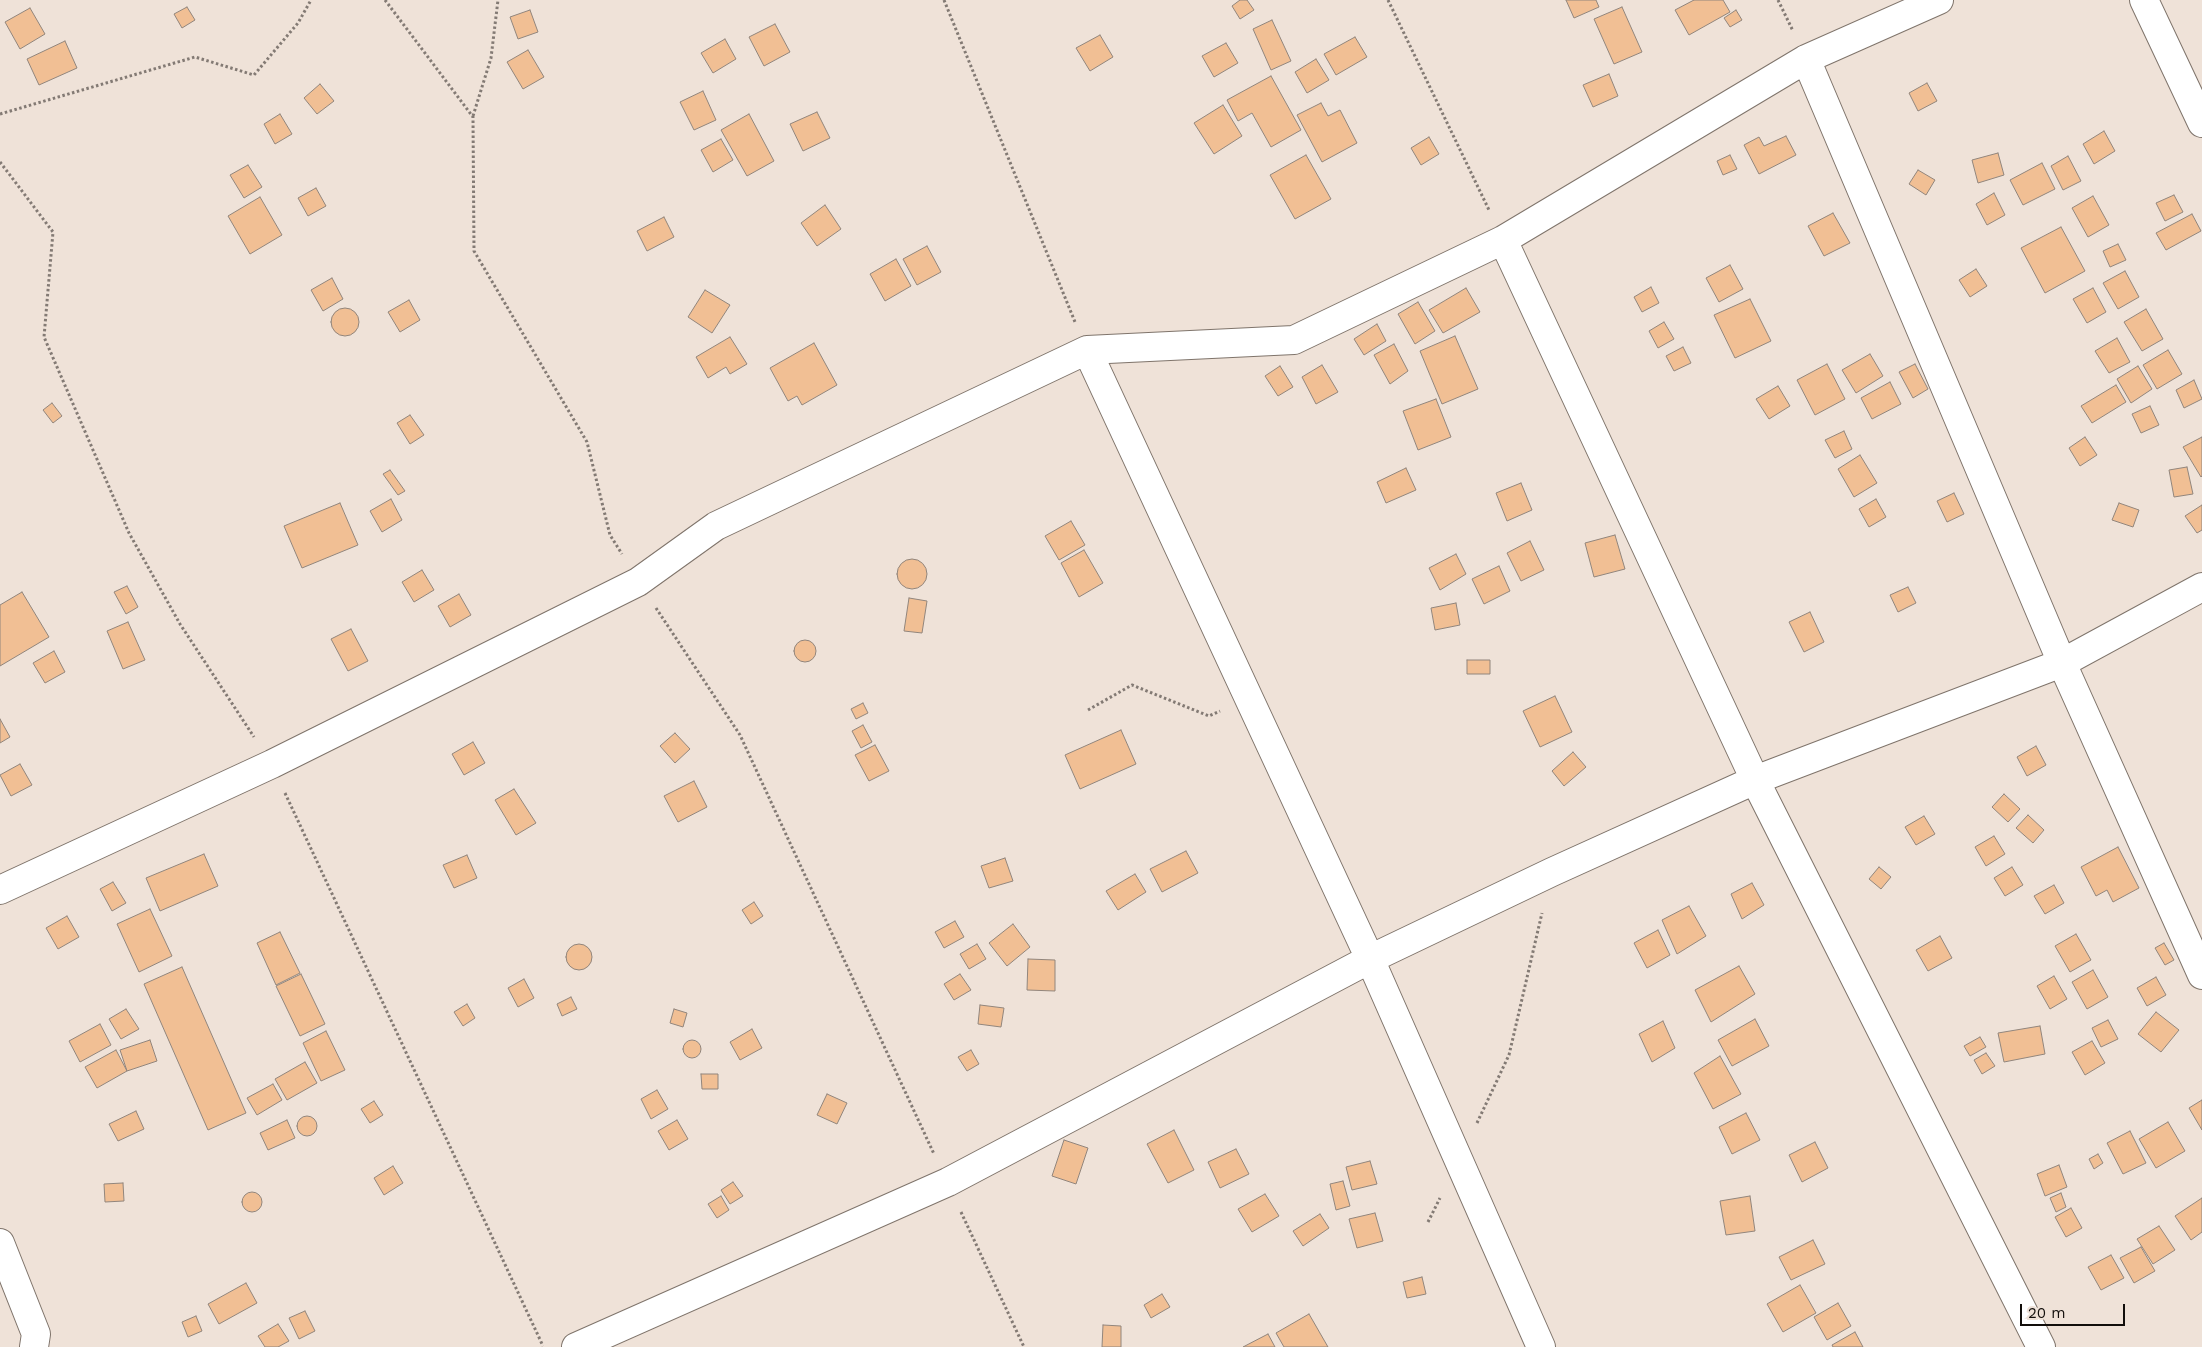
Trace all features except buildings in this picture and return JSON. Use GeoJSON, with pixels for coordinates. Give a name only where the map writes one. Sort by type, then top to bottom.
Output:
{"type":"FeatureCollection","features":[{"type":"Feature","properties":{"kind":"street"},"geometry":{"type":"LineString","coordinates":[[0,890],[272,764],[638,582],[716,526],[1087,350],[1294,340],[1503,240],[1806,59],[1939,0]]}},
{"type":"Feature","properties":{"kind":"street"},"geometry":{"type":"LineString","coordinates":[[2144,0],[2202,124]]}},
{"type":"Feature","properties":{"kind":"street"},"geometry":{"type":"LineString","coordinates":[[1806,59],[2062,663],[2202,976]]}},
{"type":"Feature","properties":{"kind":"street"},"geometry":{"type":"LineString","coordinates":[[1503,240],[1755,780],[2040,1347]]}},
{"type":"Feature","properties":{"kind":"street"},"geometry":{"type":"LineString","coordinates":[[1087,350],[1370,959],[1541,1347]]}},
{"type":"Feature","properties":{"kind":"street"},"geometry":{"type":"LineString","coordinates":[[576,1347],[948,1182],[1370,959],[1552,872],[1755,780],[2062,663],[2202,587]]}},
{"type":"Feature","properties":{"kind":"street"},"geometry":{"type":"LineString","coordinates":[[0,1243],[36,1334],[34,1347]]}},
{"type":"Feature","properties":{"kind":"path"},"geometry":{"type":"LineString","coordinates":[[0,114],[195,56],[254,75],[298,23],[311,0]]}},
{"type":"Feature","properties":{"kind":"path"},"geometry":{"type":"LineString","coordinates":[[385,0],[473,117]]}},
{"type":"Feature","properties":{"kind":"path"},"geometry":{"type":"LineString","coordinates":[[498,0],[491,58],[473,117],[474,251],[587,442],[610,535],[638,582],[740,735],[1024,1347]]}},
{"type":"Feature","properties":{"kind":"path"},"geometry":{"type":"LineString","coordinates":[[944,0],[1087,350]]}},
{"type":"Feature","properties":{"kind":"path"},"geometry":{"type":"LineString","coordinates":[[1388,0],[1503,240]]}},
{"type":"Feature","properties":{"kind":"path"},"geometry":{"type":"LineString","coordinates":[[1088,710],[1132,685],[1209,716],[1249,700]]}},
{"type":"Feature","properties":{"kind":"path"},"geometry":{"type":"LineString","coordinates":[[1428,1222],[1509,1055],[1552,872]]}}]}
